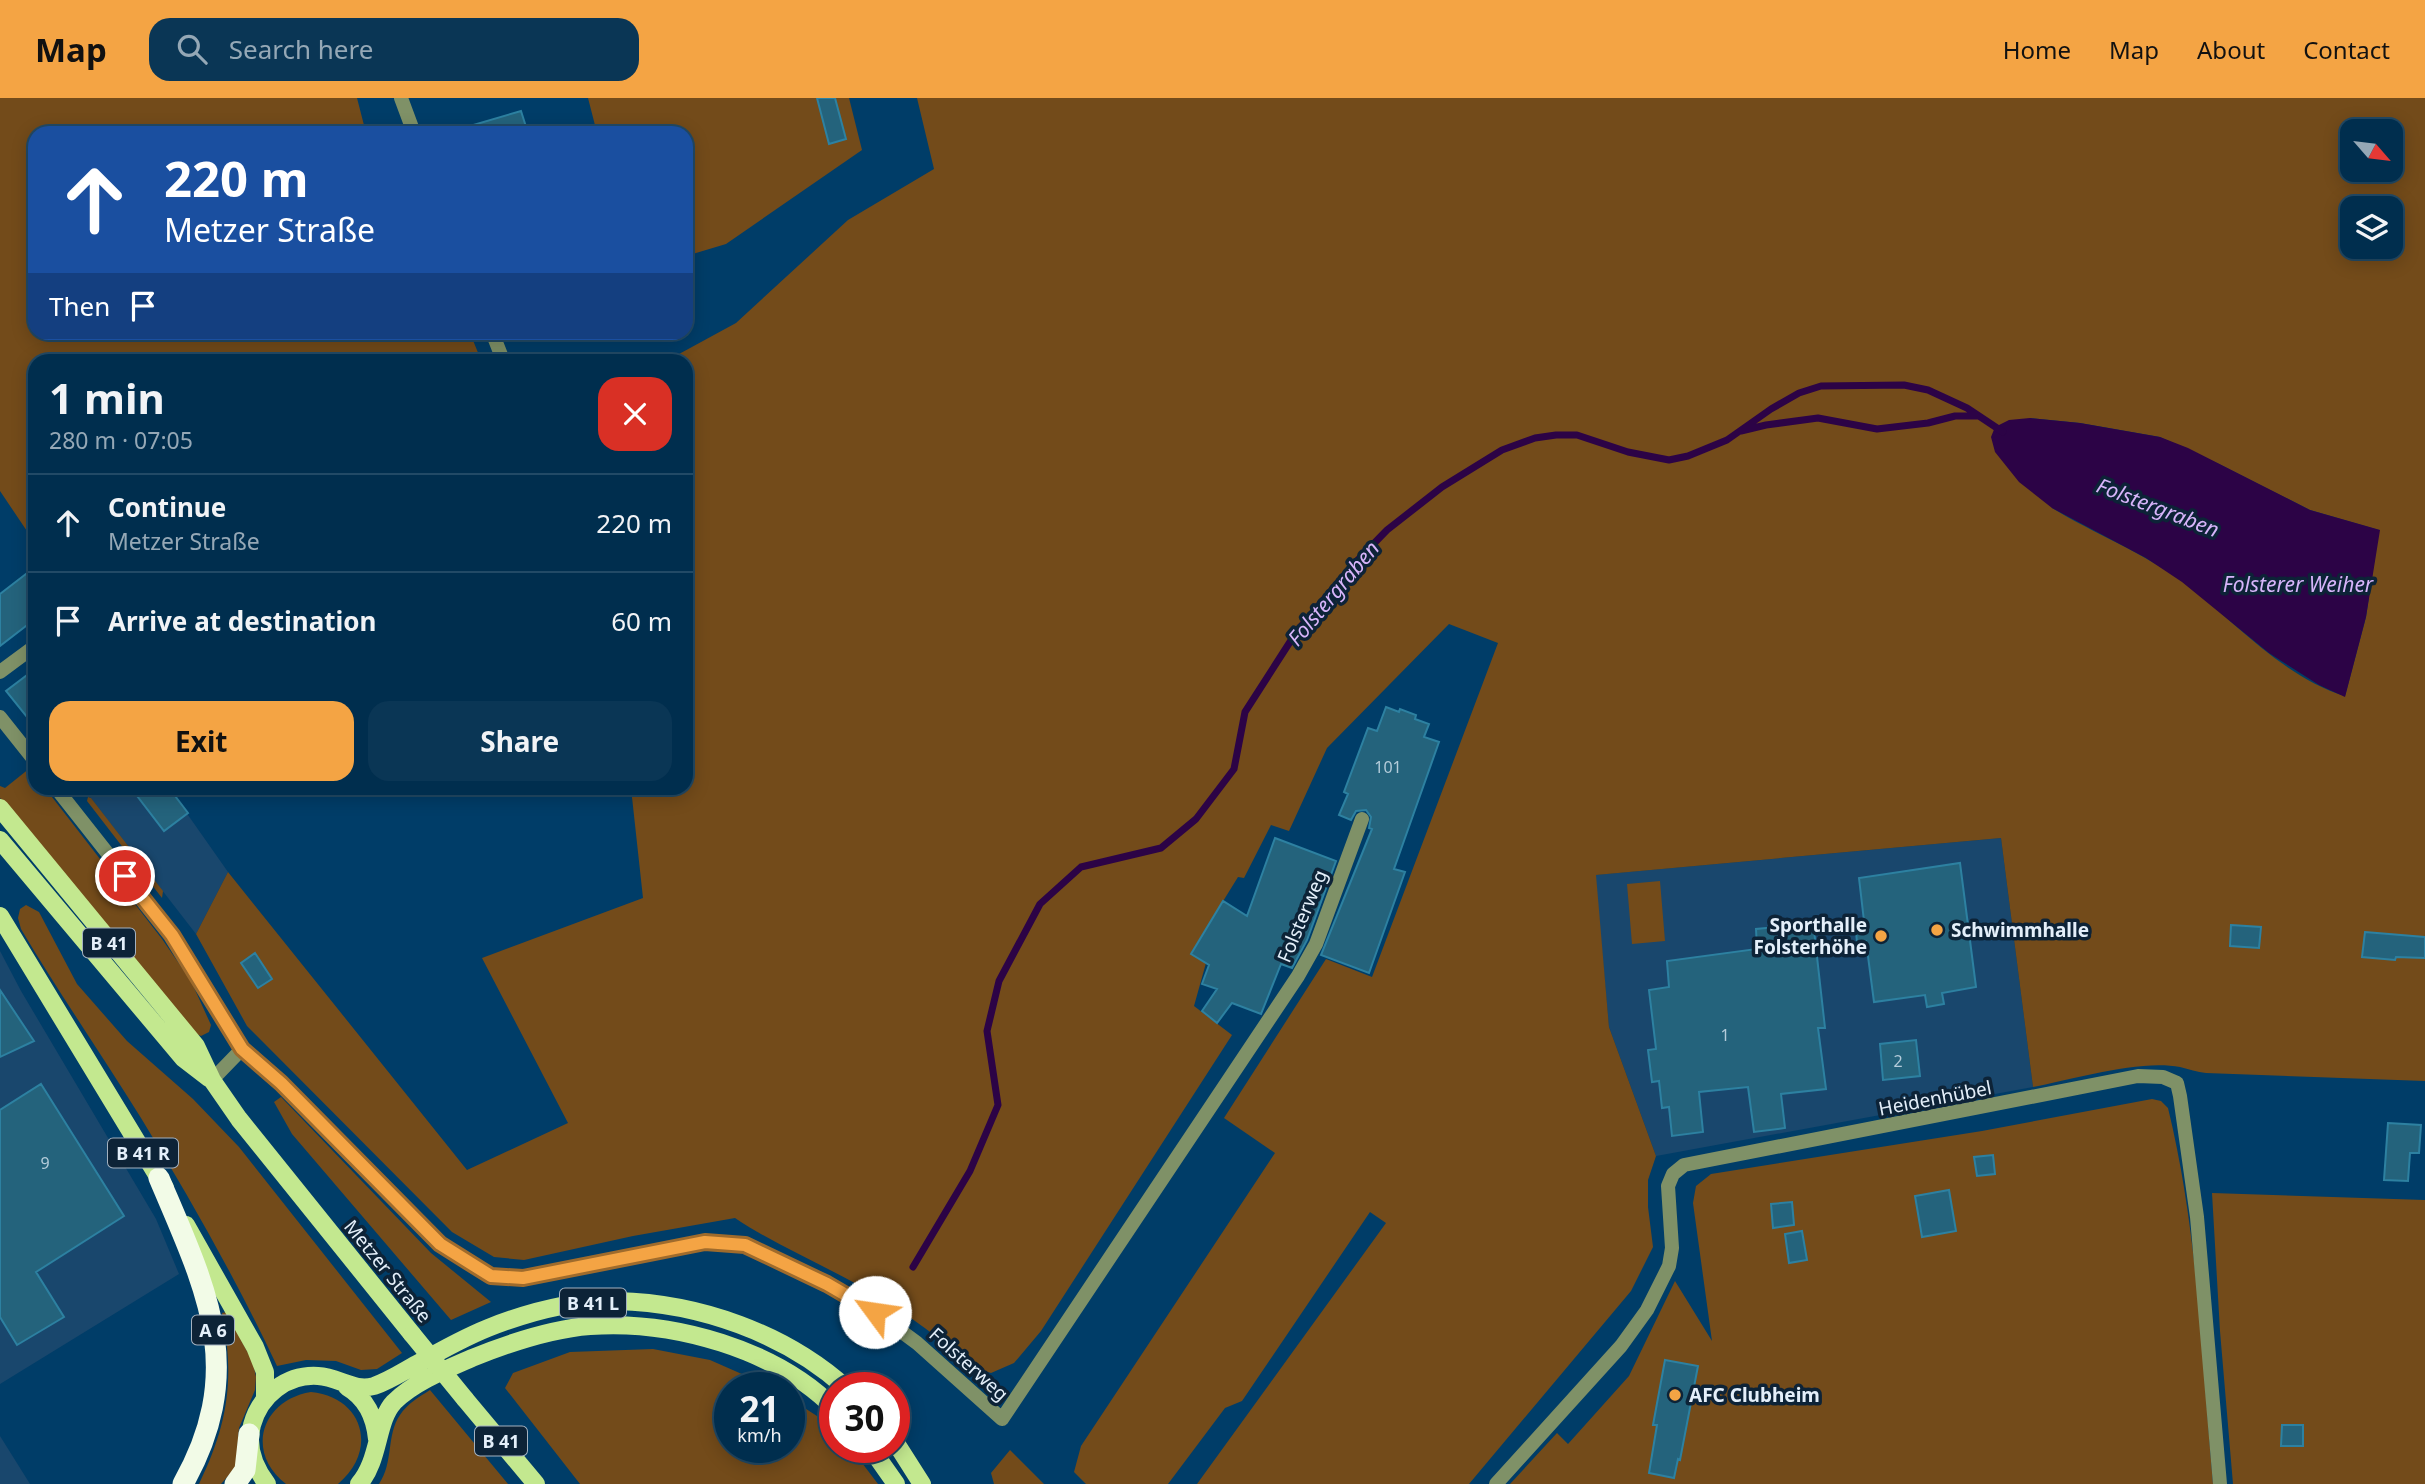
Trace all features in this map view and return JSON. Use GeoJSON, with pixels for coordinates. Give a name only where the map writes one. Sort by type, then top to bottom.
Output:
{"type":"FeatureCollection","features":[{"type":"Feature","properties":{"kind":"highway","name":"A 6"},"geometry":{"type":"LineString","coordinates":[[159,1178],[198,1272],[215,1337],[215,1400],[206,1434],[183,1484]]}},
{"type":"Feature","properties":{"kind":"highway"},"geometry":{"type":"LineString","coordinates":[[235,1484],[245,1470],[249,1434]]}},
{"type":"Feature","properties":{"kind":"main road","name":"Metzer Straße"},"geometry":{"type":"LineString","coordinates":[[0,808],[196,1045],[212,1080],[239,1119],[536,1484]]}},
{"type":"Feature","properties":{"kind":"main road","name":"Metzer Straße"},"geometry":{"type":"LineString","coordinates":[[0,840],[183,1058],[212,1080]]}},
{"type":"Feature","properties":{"kind":"main road","name":"B 41 R"},"geometry":{"type":"LineString","coordinates":[[0,916],[213,1269],[255,1347],[265,1372],[265,1398]]}},
{"type":"Feature","properties":{"kind":"main road","name":"B 41 L"},"geometry":{"type":"LineString","coordinates":[[339,1381],[360,1389],[376,1385],[487,1328],[533,1313],[573,1305],[616,1301],[702,1312],[744,1326],[780,1342],[825,1372]]}},
{"type":"Feature","properties":{"kind":"main road","name":"B 41 L"},"geometry":{"type":"LineString","coordinates":[[377,1446],[392,1404],[426,1380],[493,1350],[551,1332],[589,1326],[655,1330],[696,1336],[733,1346],[765,1360],[819,1396]]}},
{"type":"Feature","properties":{"kind":"main road"},"geometry":{"type":"LineString","coordinates":[[267,1484],[258,1473],[251,1454],[249,1434],[254,1415],[265,1398],[281,1385],[299,1378],[319,1376],[339,1381],[356,1392],[368,1407],[376,1426],[377,1446],[372,1465],[359,1484]]}},
{"type":"Feature","properties":{"kind":"main road"},"geometry":{"type":"LineString","coordinates":[[881,1463],[896,1484]]}},
{"type":"Feature","properties":{"kind":"main road"},"geometry":{"type":"LineString","coordinates":[[909,1463],[922,1484]]}},
{"type":"Feature","properties":{"kind":"street"},"geometry":{"type":"LineString","coordinates":[[401,98],[411,126]]}},
{"type":"Feature","properties":{"kind":"street"},"geometry":{"type":"LineString","coordinates":[[0,672],[28,651]]}},
{"type":"Feature","properties":{"kind":"street"},"geometry":{"type":"LineString","coordinates":[[0,717],[28,752]]}},
{"type":"Feature","properties":{"kind":"street"},"geometry":{"type":"LineString","coordinates":[[62,795],[172,935],[242,1049],[212,1080]]}},
{"type":"Feature","properties":{"kind":"street","name":"Folsterweg"},"geometry":{"type":"LineString","coordinates":[[242,1049],[281,1083],[440,1244],[491,1276],[523,1278],[705,1242],[745,1245],[827,1284],[875,1312],[917,1343],[1002,1419],[1298,976],[1316,944],[1362,819]]}},
{"type":"Feature","properties":{"kind":"street","name":"Heidenhübel"},"geometry":{"type":"LineString","coordinates":[[1496,1484],[1621,1346],[1647,1310],[1669,1266],[1672,1248],[1668,1186],[1673,1174],[1684,1165],[2138,1076],[2163,1077],[2177,1083],[2180,1096],[2197,1217],[2220,1484]]}},
{"type":"Feature","properties":{"kind":"shaded area"},"geometry":{"type":"Polygon","coordinates":[[[0,98],[357,98],[364,126],[28,126],[28,340],[473,340],[479,354],[28,354],[28,533],[0,491],[0,98]]]}},
{"type":"Feature","properties":{"kind":"shaded area"},"geometry":{"type":"Polygon","coordinates":[[[588,98],[849,98],[862,150],[726,244],[693,254],[693,126],[595,126],[588,98]]]}},
{"type":"Feature","properties":{"kind":"shaded area"},"geometry":{"type":"Polygon","coordinates":[[[917,98],[2425,98],[2425,1081],[2206,1073],[2164,1065],[2107,1071],[2033,1087],[2001,838],[1596,875],[1609,1027],[1656,1156],[1648,1180],[1653,1247],[1631,1291],[1469,1484],[1197,1484],[1386,1223],[1370,1212],[1242,1401],[1225,1408],[1168,1484],[1086,1484],[1074,1472],[1081,1446],[1275,1153],[1224,1118],[1326,959],[1372,977],[1498,643],[1449,624],[1327,748],[1289,831],[1271,825],[1244,878],[1238,877],[1191,953],[1206,963],[1194,1006],[1232,1035],[1041,1331],[1014,1363],[991,1373],[974,1366],[885,1301],[735,1218],[633,1236],[524,1260],[494,1257],[452,1232],[247,1026],[196,934],[228,872],[467,1170],[568,1123],[482,958],[643,898],[632,795],[693,795],[693,354],[679,354],[736,323],[848,220],[934,169],[917,98]],[[2030,418],[2052,508],[2167,571],[2279,661],[2322,687],[2345,696],[2366,617],[2379,530],[2310,510],[2160,437],[2080,423],[2030,418]]]}},
{"type":"Feature","properties":{"kind":"shaded area"},"geometry":{"type":"Polygon","coordinates":[[[28,770],[28,795],[50,795],[162,939],[191,981],[211,1025],[209,1032],[201,1036],[192,1032],[0,798],[0,786],[5,788],[28,770]]]}},
{"type":"Feature","properties":{"kind":"shaded area"},"geometry":{"type":"Polygon","coordinates":[[[88,795],[174,795],[228,872],[196,934],[88,795]]]}},
{"type":"Feature","properties":{"kind":"shaded area"},"geometry":{"type":"Polygon","coordinates":[[[88,797],[163,891],[162,898],[87,801],[88,797]]]}},
{"type":"Feature","properties":{"kind":"shaded area"},"geometry":{"type":"Polygon","coordinates":[[[2001,838],[2033,1087],[1656,1156],[1609,1027],[1595,875],[2001,838]]]}},
{"type":"Feature","properties":{"kind":"shaded area"},"geometry":{"type":"Polygon","coordinates":[[[1660,881],[1665,941],[1632,944],[1627,884],[1660,881]]]}},
{"type":"Feature","properties":{"kind":"shaded area"},"geometry":{"type":"Polygon","coordinates":[[[26,905],[39,912],[77,984],[127,1041],[193,1099],[239,1147],[402,1353],[377,1369],[361,1370],[336,1361],[306,1360],[277,1366],[229,1271],[177,1179],[21,929],[18,918],[20,909],[26,905]]]}},
{"type":"Feature","properties":{"kind":"shaded area"},"geometry":{"type":"Polygon","coordinates":[[[0,951],[156,1219],[179,1274],[0,1384],[0,951]]]}},
{"type":"Feature","properties":{"kind":"shaded area"},"geometry":{"type":"Polygon","coordinates":[[[281,1097],[431,1253],[491,1302],[451,1320],[292,1134],[274,1102],[281,1097]]]}},
{"type":"Feature","properties":{"kind":"shaded area"},"geometry":{"type":"Polygon","coordinates":[[[2152,1099],[2161,1101],[2168,1108],[2186,1201],[2198,1295],[2213,1484],[1510,1484],[1557,1433],[1568,1444],[1629,1376],[1675,1281],[1712,1341],[1693,1203],[1696,1186],[1711,1174],[1982,1131],[2152,1099]]]}},
{"type":"Feature","properties":{"kind":"shaded area"},"geometry":{"type":"Polygon","coordinates":[[[2212,1193],[2425,1200],[2425,1484],[2233,1484],[2212,1193]]]}},
{"type":"Feature","properties":{"kind":"shaded area"},"geometry":{"type":"Polygon","coordinates":[[[226,1312],[253,1362],[255,1390],[239,1428],[236,1467],[221,1484],[199,1484],[217,1441],[226,1401],[228,1359],[222,1313],[226,1312]]]}},
{"type":"Feature","properties":{"kind":"shaded area"},"geometry":{"type":"Polygon","coordinates":[[[653,1349],[710,1360],[737,1372],[714,1372],[714,1463],[805,1463],[805,1408],[819,1418],[819,1463],[862,1463],[878,1484],[580,1484],[505,1388],[513,1373],[570,1352],[653,1349]]]}},
{"type":"Feature","properties":{"kind":"shaded area"},"geometry":{"type":"Polygon","coordinates":[[[430,1390],[508,1484],[379,1484],[387,1467],[393,1431],[400,1415],[406,1407],[430,1390]]]}},
{"type":"Feature","properties":{"kind":"shaded area"},"geometry":{"type":"Polygon","coordinates":[[[311,1392],[329,1396],[343,1404],[353,1414],[359,1427],[361,1441],[358,1456],[351,1470],[338,1484],[286,1484],[273,1471],[266,1458],[264,1429],[270,1416],[280,1405],[311,1392]]]}},
{"type":"Feature","properties":{"kind":"shaded area"},"geometry":{"type":"Polygon","coordinates":[[[0,1436],[30,1484],[0,1484],[0,1436]]]}},
{"type":"Feature","properties":{"kind":"shaded area"},"geometry":{"type":"Polygon","coordinates":[[[1010,1450],[1044,1484],[994,1484],[991,1473],[1010,1450]]]}},
{"type":"Feature","properties":{"kind":"water","name":"Folsterer Weiher"},"geometry":{"type":"Polygon","coordinates":[[[2030,418],[2080,423],[2160,437],[2188,448],[2310,510],[2380,530],[2366,617],[2345,697],[2319,685],[2269,653],[2182,582],[2146,558],[2052,508],[2019,482],[1995,452],[1991,437],[1995,427],[2009,420],[2030,418]]]}},
{"type":"Feature","properties":{"kind":"building"},"geometry":{"type":"Polygon","coordinates":[[[817,98],[835,98],[846,139],[829,144],[817,98]]]}},
{"type":"Feature","properties":{"kind":"building"},"geometry":{"type":"Polygon","coordinates":[[[521,111],[526,126],[470,126],[521,111]]]}},
{"type":"Feature","properties":{"kind":"building"},"geometry":{"type":"Polygon","coordinates":[[[28,572],[28,624],[0,646],[0,594],[28,572]]]}},
{"type":"Feature","properties":{"kind":"building"},"geometry":{"type":"Polygon","coordinates":[[[28,674],[28,718],[6,691],[28,674]]]}},
{"type":"Feature","properties":{"kind":"building"},"geometry":{"type":"Polygon","coordinates":[[[1386,707],[1416,715],[1415,719],[1429,724],[1424,737],[1439,742],[1394,869],[1405,872],[1369,973],[1321,955],[1372,829],[1369,828],[1371,817],[1366,810],[1356,811],[1351,820],[1339,815],[1348,794],[1344,792],[1368,728],[1377,731],[1386,707]]]}},
{"type":"Feature","properties":{"kind":"building"},"geometry":{"type":"Polygon","coordinates":[[[136,795],[174,795],[188,813],[164,831],[136,795]]]}},
{"type":"Feature","properties":{"kind":"building"},"geometry":{"type":"Polygon","coordinates":[[[1275,838],[1336,861],[1307,940],[1292,968],[1281,964],[1261,1014],[1232,1003],[1217,1023],[1202,1011],[1217,989],[1202,984],[1209,965],[1191,954],[1223,901],[1247,916],[1275,838]]]}},
{"type":"Feature","properties":{"kind":"building","name":"Schwimmhalle"},"geometry":{"type":"Polygon","coordinates":[[[1960,863],[1976,987],[1942,993],[1944,1004],[1927,1007],[1925,995],[1874,1002],[1866,941],[1857,942],[1855,922],[1864,921],[1859,878],[1960,863]]]}},
{"type":"Feature","properties":{"kind":"building"},"geometry":{"type":"Polygon","coordinates":[[[2231,925],[2261,927],[2259,948],[2230,946],[2231,925]]]}},
{"type":"Feature","properties":{"kind":"building"},"geometry":{"type":"Polygon","coordinates":[[[1777,927],[1777,933],[1814,930],[1825,1028],[1818,1028],[1826,1089],[1781,1094],[1785,1128],[1754,1132],[1748,1087],[1699,1092],[1703,1132],[1672,1136],[1669,1107],[1662,1108],[1659,1081],[1652,1082],[1648,1050],[1656,1049],[1649,990],[1669,987],[1667,961],[1757,949],[1756,929],[1777,927]]]}},
{"type":"Feature","properties":{"kind":"building"},"geometry":{"type":"Polygon","coordinates":[[[2365,932],[2425,937],[2425,958],[2396,957],[2395,960],[2362,957],[2365,932]]]}},
{"type":"Feature","properties":{"kind":"building"},"geometry":{"type":"Polygon","coordinates":[[[255,953],[272,979],[258,988],[241,963],[255,953]]]}},
{"type":"Feature","properties":{"kind":"building"},"geometry":{"type":"Polygon","coordinates":[[[0,990],[34,1041],[0,1057],[0,990]]]}},
{"type":"Feature","properties":{"kind":"building"},"geometry":{"type":"Polygon","coordinates":[[[1916,1040],[1920,1076],[1883,1080],[1880,1044],[1916,1040]]]}},
{"type":"Feature","properties":{"kind":"building"},"geometry":{"type":"Polygon","coordinates":[[[41,1084],[124,1216],[36,1272],[64,1317],[17,1345],[0,1317],[0,1110],[41,1084]]]}},
{"type":"Feature","properties":{"kind":"building"},"geometry":{"type":"Polygon","coordinates":[[[2388,1123],[2421,1125],[2419,1153],[2410,1153],[2408,1181],[2384,1180],[2388,1123]]]}},
{"type":"Feature","properties":{"kind":"building"},"geometry":{"type":"Polygon","coordinates":[[[1993,1155],[1995,1174],[1977,1176],[1974,1157],[1993,1155]]]}},
{"type":"Feature","properties":{"kind":"building"},"geometry":{"type":"Polygon","coordinates":[[[1949,1190],[1956,1231],[1922,1237],[1915,1196],[1949,1190]]]}},
{"type":"Feature","properties":{"kind":"building"},"geometry":{"type":"Polygon","coordinates":[[[1792,1202],[1794,1225],[1773,1228],[1771,1204],[1792,1202]]]}},
{"type":"Feature","properties":{"kind":"building"},"geometry":{"type":"Polygon","coordinates":[[[1802,1231],[1807,1260],[1789,1263],[1785,1234],[1802,1231]]]}},
{"type":"Feature","properties":{"kind":"building","name":"AFC Clubheim"},"geometry":{"type":"Polygon","coordinates":[[[1665,1360],[1698,1366],[1674,1478],[1649,1473],[1657,1425],[1653,1425],[1665,1360]]]}},
{"type":"Feature","properties":{"kind":"building"},"geometry":{"type":"Polygon","coordinates":[[[2282,1425],[2303,1425],[2303,1446],[2281,1446],[2282,1425]]]}},
{"type":"Feature","properties":{"kind":"waterway","name":"Folstergraben"},"geometry":{"type":"LineString","coordinates":[[913,1267],[970,1171],[998,1105],[987,1031],[999,981],[1040,904],[1081,867],[1161,848],[1196,819],[1234,769],[1245,712],[1297,631],[1387,530],[1442,487],[1502,450],[1535,438],[1556,435],[1577,435],[1628,452],[1669,460],[1688,456],[1727,440],[1799,393],[1821,386],[1904,385],[1928,390],[1967,408],[2003,432]]}},
{"type":"Feature","properties":{"kind":"waterway","name":"Folstergraben"},"geometry":{"type":"LineString","coordinates":[[1741,431],[1818,418],[1877,429],[1928,423],[1955,416],[1978,416]]}},
{"type":"Feature","properties":{"kind":"place","name":"Schwimmhalle"},"geometry":{"type":"Point","coordinates":[1937,930]}},
{"type":"Feature","properties":{"kind":"place","name":"Sporthalle Folsterhöhe"},"geometry":{"type":"Point","coordinates":[1881,936]}},
{"type":"Feature","properties":{"kind":"place","name":"AFC Clubheim"},"geometry":{"type":"Point","coordinates":[1675,1395]}},
{"type":"Feature","properties":{"kind":"route"},"geometry":{"type":"LineString","coordinates":[[125,876],[172,935],[242,1049],[281,1083],[440,1244],[465,1262],[491,1276],[523,1278],[705,1242],[745,1245],[827,1284],[875,1312]]}}]}
